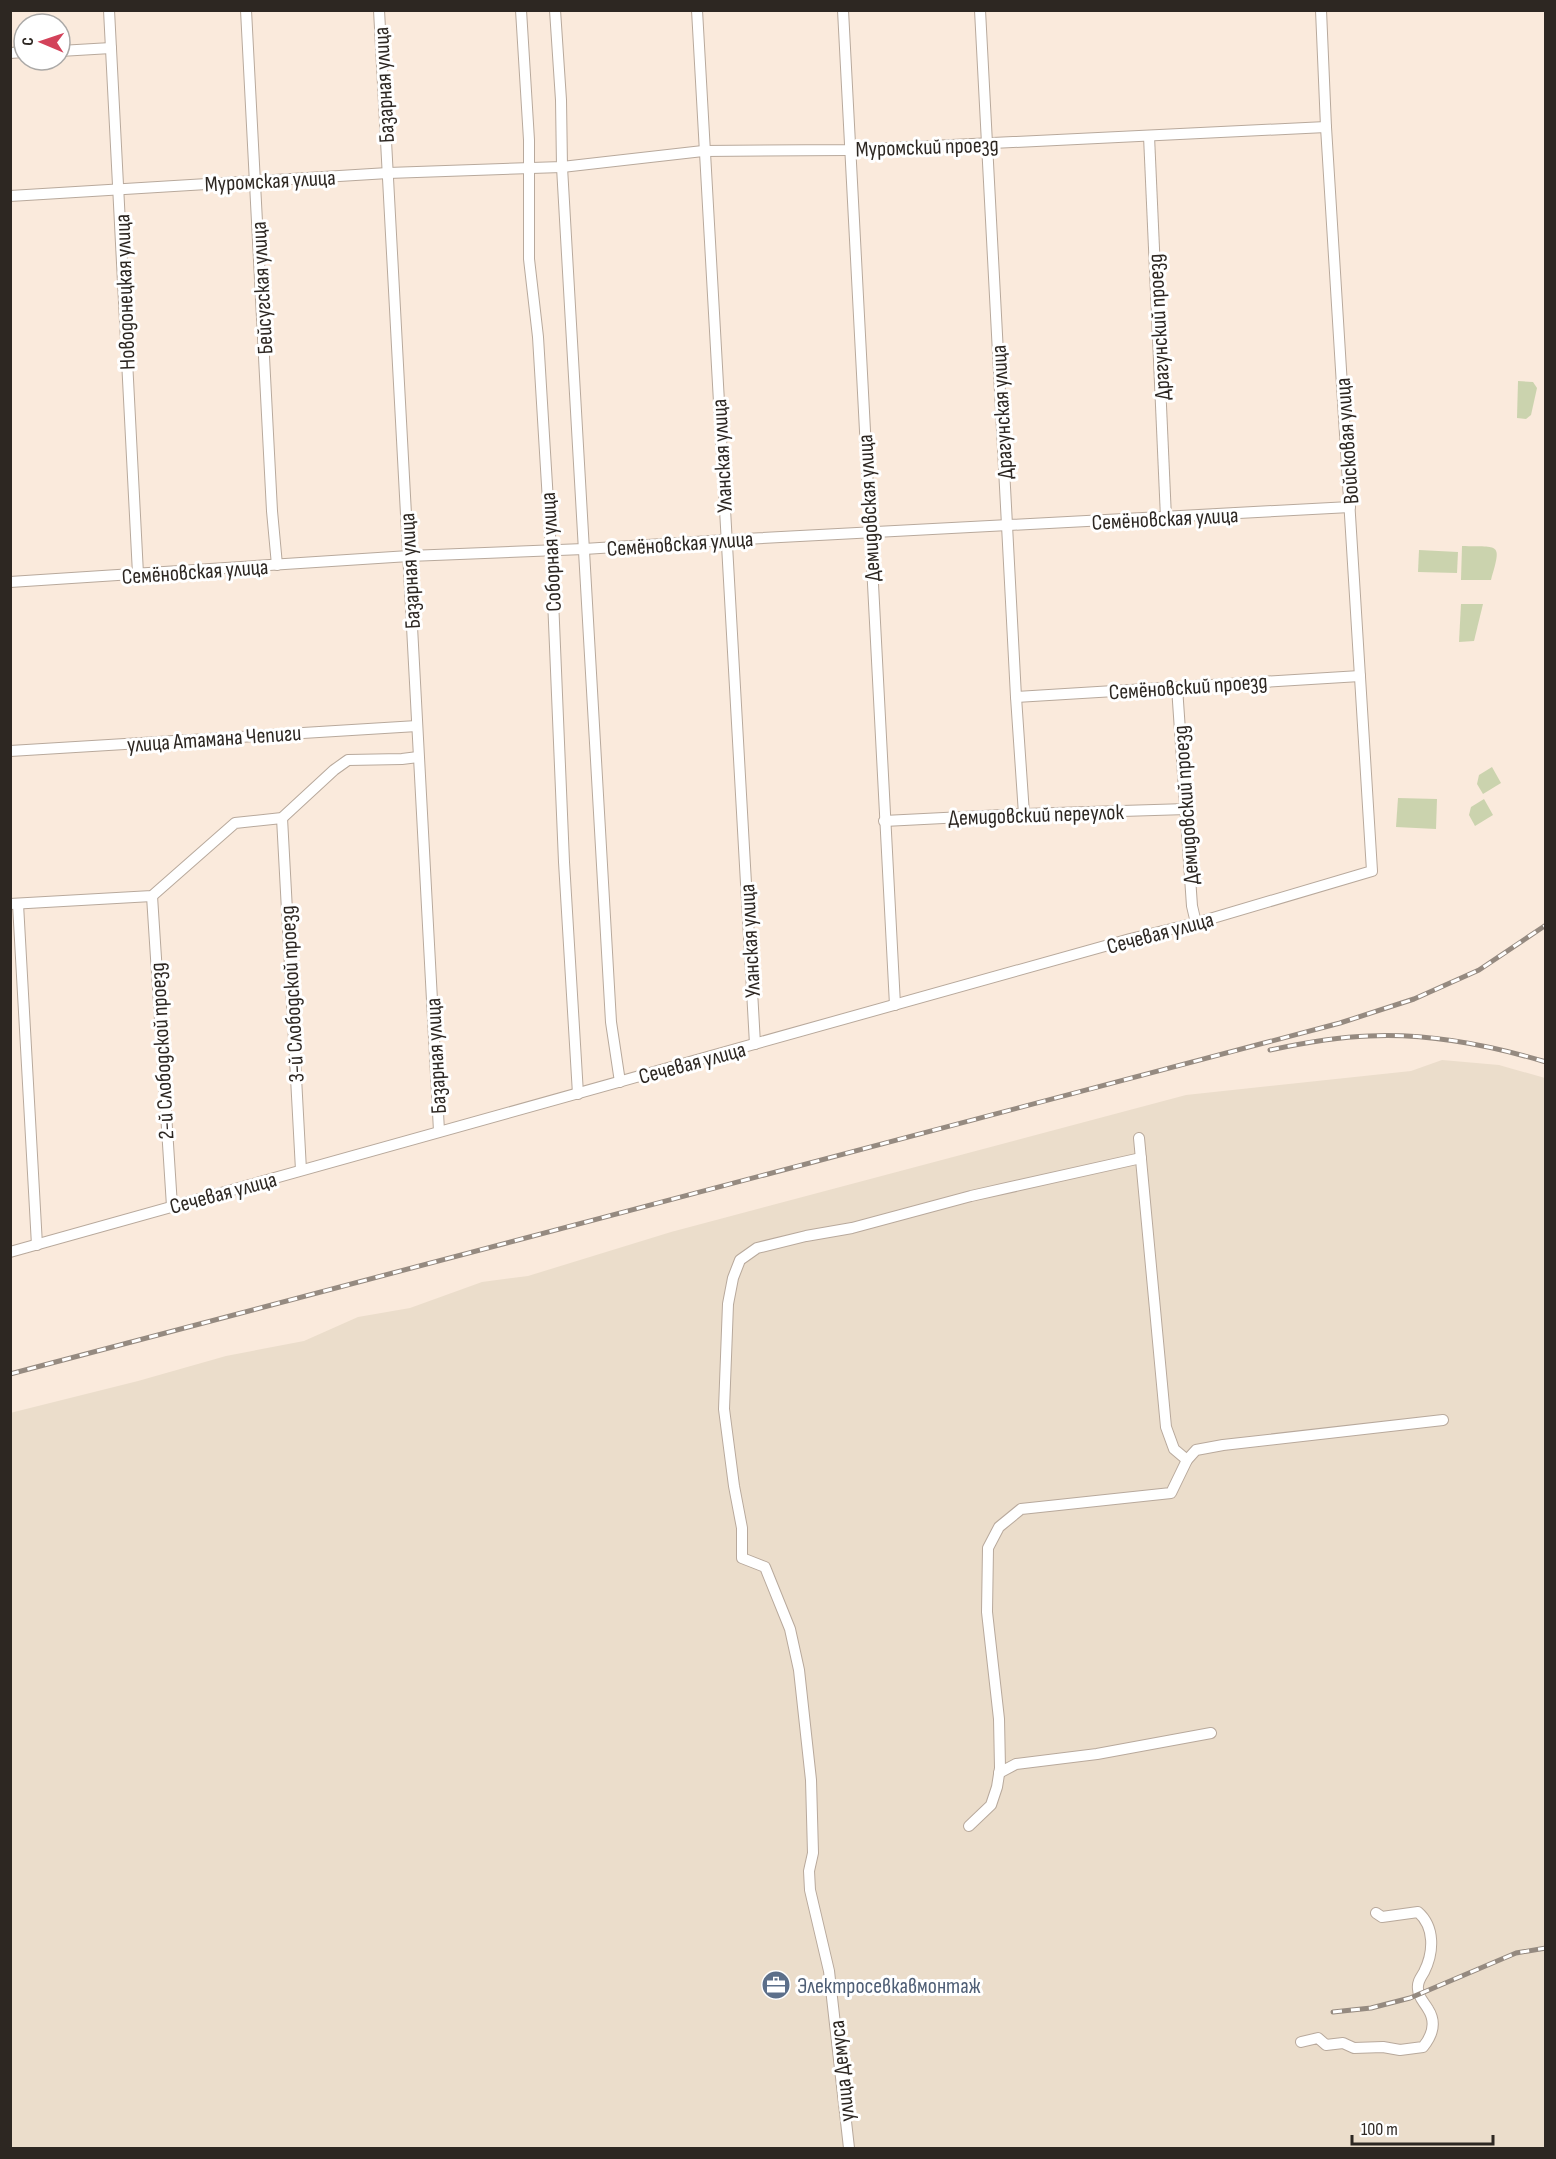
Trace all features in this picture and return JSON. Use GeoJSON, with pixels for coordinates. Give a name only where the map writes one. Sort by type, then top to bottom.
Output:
{"type":"FeatureCollection","features":[{"type":"Feature","properties":{"kind":"street","name":"Новодонецкая улица"},"geometry":{"type":"LineString","coordinates":[[109,10],[138,574]]}},
{"type":"Feature","properties":{"kind":"street","name":"Бейсугская улица"},"geometry":{"type":"LineString","coordinates":[[246,10],[272,511],[277,565]]}},
{"type":"Feature","properties":{"kind":"street","name":"Базарная улица"},"geometry":{"type":"LineString","coordinates":[[379,10],[439,1131]]}},
{"type":"Feature","properties":{"kind":"street","name":"Соборная улица"},"geometry":{"type":"LineString","coordinates":[[521,10],[529,168],[529,259],[538,337],[578,1094]]}},
{"type":"Feature","properties":{"kind":"street"},"geometry":{"type":"LineString","coordinates":[[555,10],[561,100],[562,167],[612,1022],[620,1082]]}},
{"type":"Feature","properties":{"kind":"street","name":"Уланская улица"},"geometry":{"type":"LineString","coordinates":[[697,10],[703,151],[755,1044]]}},
{"type":"Feature","properties":{"kind":"street","name":"Демидовская улица"},"geometry":{"type":"LineString","coordinates":[[843,10],[895,1005]]}},
{"type":"Feature","properties":{"kind":"street","name":"Драгунская улица"},"geometry":{"type":"LineString","coordinates":[[980,10],[1024,814]]}},
{"type":"Feature","properties":{"kind":"street","name":"Войсковая улица"},"geometry":{"type":"LineString","coordinates":[[1321,10],[1326,127],[1372,871]]}},
{"type":"Feature","properties":{"kind":"street"},"geometry":{"type":"LineString","coordinates":[[72,50],[111,48]]}},
{"type":"Feature","properties":{"kind":"street","name":"Муромский проезд"},"geometry":{"type":"LineString","coordinates":[[529,168],[562,167],[703,151],[849,150],[1326,127]]}},
{"type":"Feature","properties":{"kind":"street","name":"Драгунский проезд"},"geometry":{"type":"LineString","coordinates":[[1149,135],[1166,518]]}},
{"type":"Feature","properties":{"kind":"street","name":"Муромская улица"},"geometry":{"type":"LineString","coordinates":[[10,196],[388,173],[529,168]]}},
{"type":"Feature","properties":{"kind":"street","name":"Семёновская улица"},"geometry":{"type":"LineString","coordinates":[[10,582],[409,556],[584,549],[1350,507]]}},
{"type":"Feature","properties":{"kind":"street","name":"Семёновский проезд"},"geometry":{"type":"LineString","coordinates":[[1016,697],[1360,675]]}},
{"type":"Feature","properties":{"kind":"street","name":"Демидовский проезд"},"geometry":{"type":"LineString","coordinates":[[1177,687],[1192,906],[1196,923]]}},
{"type":"Feature","properties":{"kind":"street","name":"улица Атамана Чепиги"},"geometry":{"type":"LineString","coordinates":[[10,751],[417,726]]}},
{"type":"Feature","properties":{"kind":"street"},"geometry":{"type":"LineString","coordinates":[[37,1245],[14,904],[152,896],[235,823],[282,818],[333,770],[348,760],[418,757]]}},
{"type":"Feature","properties":{"kind":"street","name":"Демидовский переулок"},"geometry":{"type":"LineString","coordinates":[[884,821],[1187,809]]}},
{"type":"Feature","properties":{"kind":"street","name":"3-й Слободской проезд"},"geometry":{"type":"LineString","coordinates":[[282,818],[301,1170]]}},
{"type":"Feature","properties":{"kind":"street","name":"Сечевая улица"},"geometry":{"type":"LineString","coordinates":[[10,1252],[1119,942],[1196,923],[1372,871]]}},
{"type":"Feature","properties":{"kind":"street","name":"2-й Слободской проезд"},"geometry":{"type":"LineString","coordinates":[[152,896],[172,1206]]}},
{"type":"Feature","properties":{"kind":"street"},"geometry":{"type":"LineString","coordinates":[[1139,1138],[1166,1427],[1174,1449],[1187,1460]]}},
{"type":"Feature","properties":{"kind":"street","name":"улица Демуса"},"geometry":{"type":"LineString","coordinates":[[849,2148],[829,1971],[810,1890],[809,1871],[813,1853],[811,1780],[799,1670],[790,1629],[765,1567],[742,1558],[742,1528],[724,1409],[728,1304],[733,1278],[740,1260],[757,1248],[852,1228],[971,1196],[1141,1158]]}},
{"type":"Feature","properties":{"kind":"street"},"geometry":{"type":"LineString","coordinates":[[969,1826],[991,1805],[999,1773],[999,1719],[987,1612],[988,1548],[999,1527],[1021,1509],[1171,1493],[1187,1460],[1196,1450],[1223,1444],[1443,1420]]}},
{"type":"Feature","properties":{"kind":"street"},"geometry":{"type":"LineString","coordinates":[[999,1773],[1016,1764],[1097,1754],[1211,1733]]}},
{"type":"Feature","properties":{"kind":"street"},"geometry":{"type":"LineString","coordinates":[[1301,2042],[1318,2038],[1326,2045],[1343,2043],[1354,2048],[1383,2047],[1400,2050],[1423,2048],[1431,2037],[1433,2020],[1422,2003],[1417,1988],[1428,1960],[1431,1930],[1426,1919],[1418,1912],[1382,1917],[1376,1913]]}},
{"type":"Feature","properties":{"kind":"shaded area"},"geometry":{"type":"Polygon","coordinates":[[[1442,1060],[1499,1065],[1545,1078],[1545,2148],[11,2148],[10,1413],[226,1356],[304,1341],[358,1317],[410,1308],[482,1282],[528,1276],[671,1232],[1186,1095],[1411,1071],[1442,1060]]]}},
{"type":"Feature","properties":{"kind":"green space"},"geometry":{"type":"Polygon","coordinates":[[[1518,381],[1533,382],[1537,388],[1531,415],[1526,419],[1517,418],[1518,381]]]}},
{"type":"Feature","properties":{"kind":"green space"},"geometry":{"type":"Polygon","coordinates":[[[1462,546],[1484,546],[1495,549],[1497,553],[1491,580],[1461,580],[1462,546]]]}},
{"type":"Feature","properties":{"kind":"green space"},"geometry":{"type":"Polygon","coordinates":[[[1419,550],[1458,552],[1457,573],[1418,572],[1419,550]]]}},
{"type":"Feature","properties":{"kind":"green space"},"geometry":{"type":"Polygon","coordinates":[[[1461,604],[1483,604],[1474,641],[1459,642],[1461,604]]]}},
{"type":"Feature","properties":{"kind":"green space"},"geometry":{"type":"Polygon","coordinates":[[[1492,767],[1501,783],[1483,794],[1477,784],[1479,775],[1492,767]]]}},
{"type":"Feature","properties":{"kind":"green space"},"geometry":{"type":"Polygon","coordinates":[[[1398,798],[1437,799],[1436,829],[1396,827],[1398,798]]]}},
{"type":"Feature","properties":{"kind":"green space"},"geometry":{"type":"Polygon","coordinates":[[[1484,799],[1493,815],[1475,826],[1469,815],[1471,807],[1484,799]]]}},
{"type":"Feature","properties":{"kind":"railway"},"geometry":{"type":"LineString","coordinates":[[10,1374],[1340,1023],[1414,999],[1479,970],[1546,925]]}},
{"type":"Feature","properties":{"kind":"railway"},"geometry":{"type":"LineString","coordinates":[[1270,1050],[1344,1038],[1414,1036],[1503,1050],[1546,1062]]}},
{"type":"Feature","properties":{"kind":"railway"},"geometry":{"type":"LineString","coordinates":[[1333,2012],[1371,2008],[1410,1998],[1516,1953],[1546,1948]]}},
{"type":"Feature","properties":{"kind":"place","name":"Электросевкавмонтаж"},"geometry":{"type":"Point","coordinates":[776,1985]}}]}
